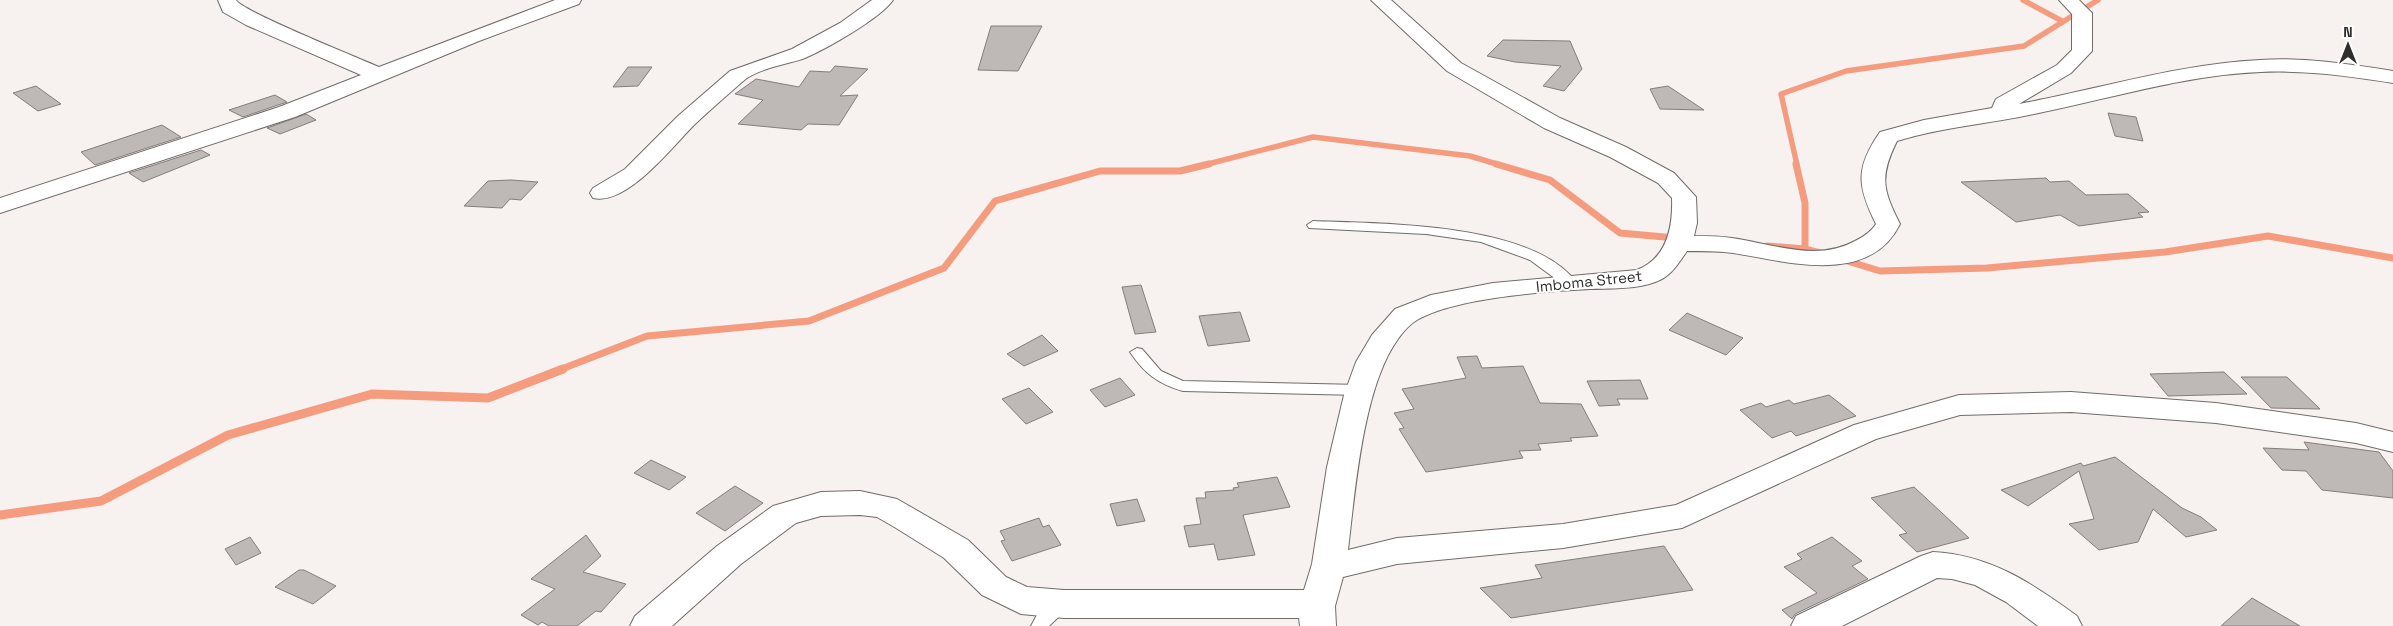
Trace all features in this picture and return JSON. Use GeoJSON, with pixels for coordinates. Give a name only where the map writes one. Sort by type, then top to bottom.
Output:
{"type":"FeatureCollection","features":[{"type":"Feature","properties":{"kind":"street"},"geometry":{"type":"LineString","coordinates":[[226,0],[230,8],[253,21],[378,75]]}},
{"type":"Feature","properties":{"kind":"street"},"geometry":{"type":"LineString","coordinates":[[0,206],[287,112],[472,37],[572,0]]}},
{"type":"Feature","properties":{"kind":"street"},"geometry":{"type":"LineString","coordinates":[[602,193],[633,174],[686,121],[737,76],[758,66],[799,53],[847,27],[884,0]]}},
{"type":"Feature","properties":{"kind":"street"},"geometry":{"type":"LineString","coordinates":[[1380,0],[1454,67],[1552,123],[1618,152],[1666,178],[1684,196],[1680,236],[1794,257],[1838,257],[1863,248],[1884,234],[1888,224],[1871,191],[1870,177],[1888,137],[1958,118],[2042,106],[2190,73],[2243,67],[2310,66],[2393,77]]}},
{"type":"Feature","properties":{"kind":"street"},"geometry":{"type":"LineString","coordinates":[[2002,112],[2004,104],[2064,69],[2082,51],[2082,13],[2068,0]]}},
{"type":"Feature","properties":{"kind":"street","name":"Imboma Street"},"geometry":{"type":"LineString","coordinates":[[1318,615],[1329,568],[1350,420],[1374,355],[1389,331],[1406,315],[1430,305],[1464,296],[1569,282],[1637,278],[1654,273],[1664,264],[1680,236]]}},
{"type":"Feature","properties":{"kind":"street"},"geometry":{"type":"LineString","coordinates":[[1329,568],[1397,551],[1563,536],[1682,516],[1864,432],[1959,405],[2071,402],[2216,413],[2356,433],[2393,442]]}},
{"type":"Feature","properties":{"kind":"street"},"geometry":{"type":"LineString","coordinates":[[648,626],[729,555],[785,514],[821,504],[860,503],[885,507],[956,549],[994,586],[1052,615],[1318,615]]}},
{"type":"Feature","properties":{"kind":"street"},"geometry":{"type":"LineString","coordinates":[[1809,626],[1933,565],[1953,565],[1976,570],[2020,593],[2064,626]]}},
{"type":"Feature","properties":{"kind":"lane"},"geometry":{"type":"LineString","coordinates":[[1313,225],[1424,230],[1491,240],[1536,257],[1569,282]]}},
{"type":"Feature","properties":{"kind":"lane"},"geometry":{"type":"LineString","coordinates":[[1137,352],[1153,373],[1165,382],[1183,386],[1361,390]]}},
{"type":"Feature","properties":{"kind":"building"},"geometry":{"type":"Polygon","coordinates":[[[991,26],[1042,26],[1018,71],[978,70],[991,26]]]}},
{"type":"Feature","properties":{"kind":"building"},"geometry":{"type":"Polygon","coordinates":[[[1503,40],[1570,41],[1582,69],[1564,91],[1543,86],[1561,66],[1515,62],[1487,56],[1503,40]]]}},
{"type":"Feature","properties":{"kind":"building"},"geometry":{"type":"Polygon","coordinates":[[[835,66],[868,69],[840,96],[858,95],[839,125],[808,124],[801,130],[738,124],[763,100],[735,94],[756,79],[799,87],[810,71],[830,72],[835,66]]]}},
{"type":"Feature","properties":{"kind":"building"},"geometry":{"type":"Polygon","coordinates":[[[628,67],[652,67],[638,86],[613,87],[628,67]]]}},
{"type":"Feature","properties":{"kind":"building"},"geometry":{"type":"Polygon","coordinates":[[[36,86],[61,104],[38,111],[13,93],[36,86]]]}},
{"type":"Feature","properties":{"kind":"building"},"geometry":{"type":"Polygon","coordinates":[[[1668,86],[1704,110],[1660,109],[1650,89],[1668,86]]]}},
{"type":"Feature","properties":{"kind":"building"},"geometry":{"type":"Polygon","coordinates":[[[275,95],[287,102],[243,117],[229,110],[275,95]]]}},
{"type":"Feature","properties":{"kind":"building"},"geometry":{"type":"Polygon","coordinates":[[[2108,113],[2136,117],[2143,141],[2115,136],[2108,113]]]}},
{"type":"Feature","properties":{"kind":"building"},"geometry":{"type":"Polygon","coordinates":[[[306,114],[316,120],[280,134],[267,128],[306,114]]]}},
{"type":"Feature","properties":{"kind":"building"},"geometry":{"type":"Polygon","coordinates":[[[162,125],[181,137],[95,165],[81,152],[162,125]]]}},
{"type":"Feature","properties":{"kind":"building"},"geometry":{"type":"Polygon","coordinates":[[[201,150],[210,155],[143,182],[129,173],[201,150]]]}},
{"type":"Feature","properties":{"kind":"building"},"geometry":{"type":"Polygon","coordinates":[[[2046,178],[2050,182],[2069,181],[2086,195],[2128,194],[2149,212],[2138,213],[2143,217],[2079,226],[2060,215],[2016,222],[1961,182],[2046,178]]]}},
{"type":"Feature","properties":{"kind":"building"},"geometry":{"type":"Polygon","coordinates":[[[488,181],[538,182],[521,200],[510,199],[502,208],[464,206],[488,181]]]}},
{"type":"Feature","properties":{"kind":"building"},"geometry":{"type":"Polygon","coordinates":[[[1141,285],[1156,332],[1135,334],[1122,287],[1141,285]]]}},
{"type":"Feature","properties":{"kind":"building"},"geometry":{"type":"Polygon","coordinates":[[[1240,312],[1250,341],[1208,346],[1199,316],[1240,312]]]}},
{"type":"Feature","properties":{"kind":"building"},"geometry":{"type":"Polygon","coordinates":[[[1687,313],[1743,338],[1726,355],[1669,330],[1687,313]]]}},
{"type":"Feature","properties":{"kind":"building"},"geometry":{"type":"Polygon","coordinates":[[[1042,335],[1058,351],[1024,366],[1007,354],[1042,335]]]}},
{"type":"Feature","properties":{"kind":"building"},"geometry":{"type":"Polygon","coordinates":[[[1477,356],[1482,368],[1523,366],[1540,403],[1581,404],[1598,436],[1570,438],[1572,441],[1538,444],[1541,450],[1519,451],[1523,458],[1426,472],[1399,429],[1404,428],[1394,413],[1414,409],[1402,389],[1466,378],[1457,357],[1477,356]]]}},
{"type":"Feature","properties":{"kind":"building"},"geometry":{"type":"Polygon","coordinates":[[[2224,372],[2247,394],[2168,396],[2150,374],[2224,372]]]}},
{"type":"Feature","properties":{"kind":"building"},"geometry":{"type":"Polygon","coordinates":[[[2241,377],[2287,377],[2320,409],[2271,408],[2241,377]]]}},
{"type":"Feature","properties":{"kind":"building"},"geometry":{"type":"Polygon","coordinates":[[[1120,378],[1135,395],[1105,407],[1090,390],[1120,378]]]}},
{"type":"Feature","properties":{"kind":"building"},"geometry":{"type":"Polygon","coordinates":[[[1640,380],[1648,399],[1617,399],[1620,405],[1599,406],[1587,381],[1640,380]]]}},
{"type":"Feature","properties":{"kind":"building"},"geometry":{"type":"Polygon","coordinates":[[[1029,388],[1053,412],[1026,424],[1002,399],[1029,388]]]}},
{"type":"Feature","properties":{"kind":"building"},"geometry":{"type":"Polygon","coordinates":[[[1829,395],[1856,416],[1796,436],[1791,431],[1772,438],[1740,410],[1761,403],[1766,407],[1789,400],[1794,404],[1829,395]]]}},
{"type":"Feature","properties":{"kind":"building"},"geometry":{"type":"Polygon","coordinates":[[[2304,442],[2379,452],[2393,471],[2393,498],[2322,490],[2306,471],[2282,470],[2263,448],[2309,450],[2304,442]]]}},
{"type":"Feature","properties":{"kind":"building"},"geometry":{"type":"Polygon","coordinates":[[[2115,457],[2182,508],[2201,517],[2217,530],[2186,537],[2153,509],[2138,542],[2099,550],[2069,524],[2094,519],[2079,471],[2028,506],[2001,490],[2081,463],[2083,466],[2115,457]]]}},
{"type":"Feature","properties":{"kind":"building"},"geometry":{"type":"Polygon","coordinates":[[[651,460],[686,477],[669,490],[634,473],[651,460]]]}},
{"type":"Feature","properties":{"kind":"building"},"geometry":{"type":"Polygon","coordinates":[[[1277,477],[1290,507],[1243,515],[1255,555],[1218,560],[1214,544],[1189,547],[1184,526],[1201,524],[1196,498],[1206,498],[1205,492],[1234,490],[1233,488],[1239,487],[1237,483],[1277,477]]]}},
{"type":"Feature","properties":{"kind":"building"},"geometry":{"type":"Polygon","coordinates":[[[735,486],[763,503],[725,531],[696,513],[735,486]]]}},
{"type":"Feature","properties":{"kind":"building"},"geometry":{"type":"Polygon","coordinates":[[[1914,487],[1969,538],[1917,552],[1899,535],[1907,533],[1871,498],[1914,487]]]}},
{"type":"Feature","properties":{"kind":"building"},"geometry":{"type":"Polygon","coordinates":[[[1137,499],[1145,521],[1117,526],[1110,504],[1137,499]]]}},
{"type":"Feature","properties":{"kind":"building"},"geometry":{"type":"Polygon","coordinates":[[[1039,518],[1043,527],[1049,525],[1061,545],[1012,561],[1001,541],[1005,540],[1000,531],[1039,518]]]}},
{"type":"Feature","properties":{"kind":"building"},"geometry":{"type":"Polygon","coordinates":[[[586,535],[601,556],[583,572],[626,584],[601,612],[596,611],[577,626],[549,626],[542,622],[538,625],[521,615],[555,589],[531,579],[586,535]]]}},
{"type":"Feature","properties":{"kind":"building"},"geometry":{"type":"Polygon","coordinates":[[[250,537],[261,553],[236,565],[225,549],[250,537]]]}},
{"type":"Feature","properties":{"kind":"building"},"geometry":{"type":"Polygon","coordinates":[[[1832,537],[1862,561],[1852,566],[1868,579],[1795,614],[1792,619],[1782,610],[1817,593],[1784,567],[1802,559],[1797,554],[1832,537]]]}},
{"type":"Feature","properties":{"kind":"building"},"geometry":{"type":"Polygon","coordinates":[[[1664,546],[1693,590],[1511,618],[1480,588],[1542,578],[1535,565],[1664,546]]]}},
{"type":"Feature","properties":{"kind":"building"},"geometry":{"type":"Polygon","coordinates":[[[299,570],[304,570],[336,586],[313,604],[275,587],[299,570]]]}},
{"type":"Feature","properties":{"kind":"building"},"geometry":{"type":"Polygon","coordinates":[[[2252,598],[2300,626],[2221,626],[2252,598]]]}},
{"type":"Feature","properties":{"kind":"waterway"},"geometry":{"type":"LineString","coordinates":[[2023,0],[2062,21]]}},
{"type":"Feature","properties":{"kind":"waterway"},"geometry":{"type":"LineString","coordinates":[[1797,165],[1781,94],[1846,71],[2024,46],[2098,0]]}},
{"type":"Feature","properties":{"kind":"waterway"},"geometry":{"type":"LineString","coordinates":[[1204,165],[1313,137],[1470,156],[1500,165]]}},
{"type":"Feature","properties":{"kind":"waterway"},"geometry":{"type":"LineString","coordinates":[[559,370],[647,336],[809,321],[944,268],[995,201],[1100,171],[1180,171],[1209,164]]}},
{"type":"Feature","properties":{"kind":"waterway"},"geometry":{"type":"LineString","coordinates":[[1496,164],[1550,180],[1620,233],[1676,238]]}},
{"type":"Feature","properties":{"kind":"waterway"},"geometry":{"type":"LineString","coordinates":[[1796,164],[1805,203],[1805,249]]}},
{"type":"Feature","properties":{"kind":"waterway"},"geometry":{"type":"LineString","coordinates":[[1841,259],[1880,271],[1987,268],[2165,252],[2268,236],[2393,258]]}},
{"type":"Feature","properties":{"kind":"waterway"},"geometry":{"type":"LineString","coordinates":[[1767,246],[1805,249]]}},
{"type":"Feature","properties":{"kind":"waterway"},"geometry":{"type":"LineString","coordinates":[[1805,249],[1820,253]]}},
{"type":"Feature","properties":{"kind":"waterway"},"geometry":{"type":"LineString","coordinates":[[0,515],[101,501],[228,435],[372,394],[488,398],[563,369]]}}]}
